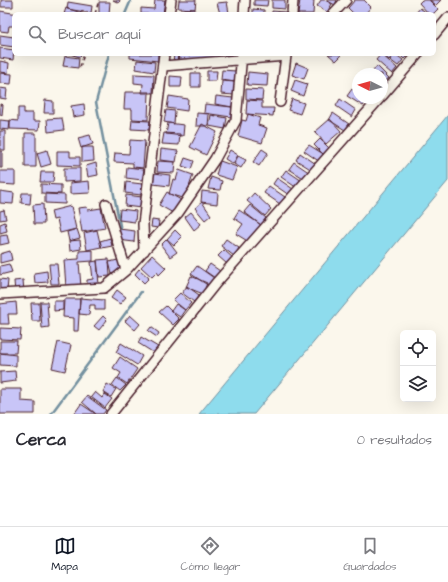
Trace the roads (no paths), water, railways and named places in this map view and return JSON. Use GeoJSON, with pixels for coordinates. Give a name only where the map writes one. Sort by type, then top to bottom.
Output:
{"type":"FeatureCollection","features":[{"type":"Feature","properties":{"kind":"street"},"geometry":{"type":"LineString","coordinates":[[169,12],[171,0]]}},
{"type":"Feature","properties":{"kind":"street"},"geometry":{"type":"LineString","coordinates":[[244,12],[245,0]]}},
{"type":"Feature","properties":{"kind":"street"},"geometry":{"type":"LineString","coordinates":[[292,12],[293,0]]}},
{"type":"Feature","properties":{"kind":"street"},"geometry":{"type":"LineString","coordinates":[[335,12],[346,0]]}},
{"type":"Feature","properties":{"kind":"street"},"geometry":{"type":"LineString","coordinates":[[436,33],[448,18]]}},
{"type":"Feature","properties":{"kind":"street"},"geometry":{"type":"LineString","coordinates":[[144,251],[143,224],[164,56]]}},
{"type":"Feature","properties":{"kind":"street"},"geometry":{"type":"LineString","coordinates":[[163,66],[241,57],[264,56]]}},
{"type":"Feature","properties":{"kind":"street"},"geometry":{"type":"LineString","coordinates":[[280,102],[286,56]]}},
{"type":"Feature","properties":{"kind":"street"},"geometry":{"type":"LineString","coordinates":[[388,89],[416,56]]}},
{"type":"Feature","properties":{"kind":"street"},"geometry":{"type":"LineString","coordinates":[[0,294],[104,288],[126,270],[178,213],[215,159],[236,120],[241,57]]}},
{"type":"Feature","properties":{"kind":"street"},"geometry":{"type":"LineString","coordinates":[[111,414],[216,283],[375,104]]}},
{"type":"Feature","properties":{"kind":"street"},"geometry":{"type":"LineString","coordinates":[[106,204],[126,270]]}},
{"type":"Feature","properties":{"kind":"water"},"geometry":{"type":"Polygon","coordinates":[[[448,115],[448,181],[254,414],[199,414],[448,115]]]}},
{"type":"Feature","properties":{"kind":"waterway"},"geometry":{"type":"LineString","coordinates":[[126,12],[131,0]]}},
{"type":"Feature","properties":{"kind":"waterway"},"geometry":{"type":"LineString","coordinates":[[108,56],[96,102],[121,231]]}},
{"type":"Feature","properties":{"kind":"waterway"},"geometry":{"type":"LineString","coordinates":[[122,238],[126,255]]}},
{"type":"Feature","properties":{"kind":"waterway"},"geometry":{"type":"LineString","coordinates":[[51,414],[141,292]]}}]}
